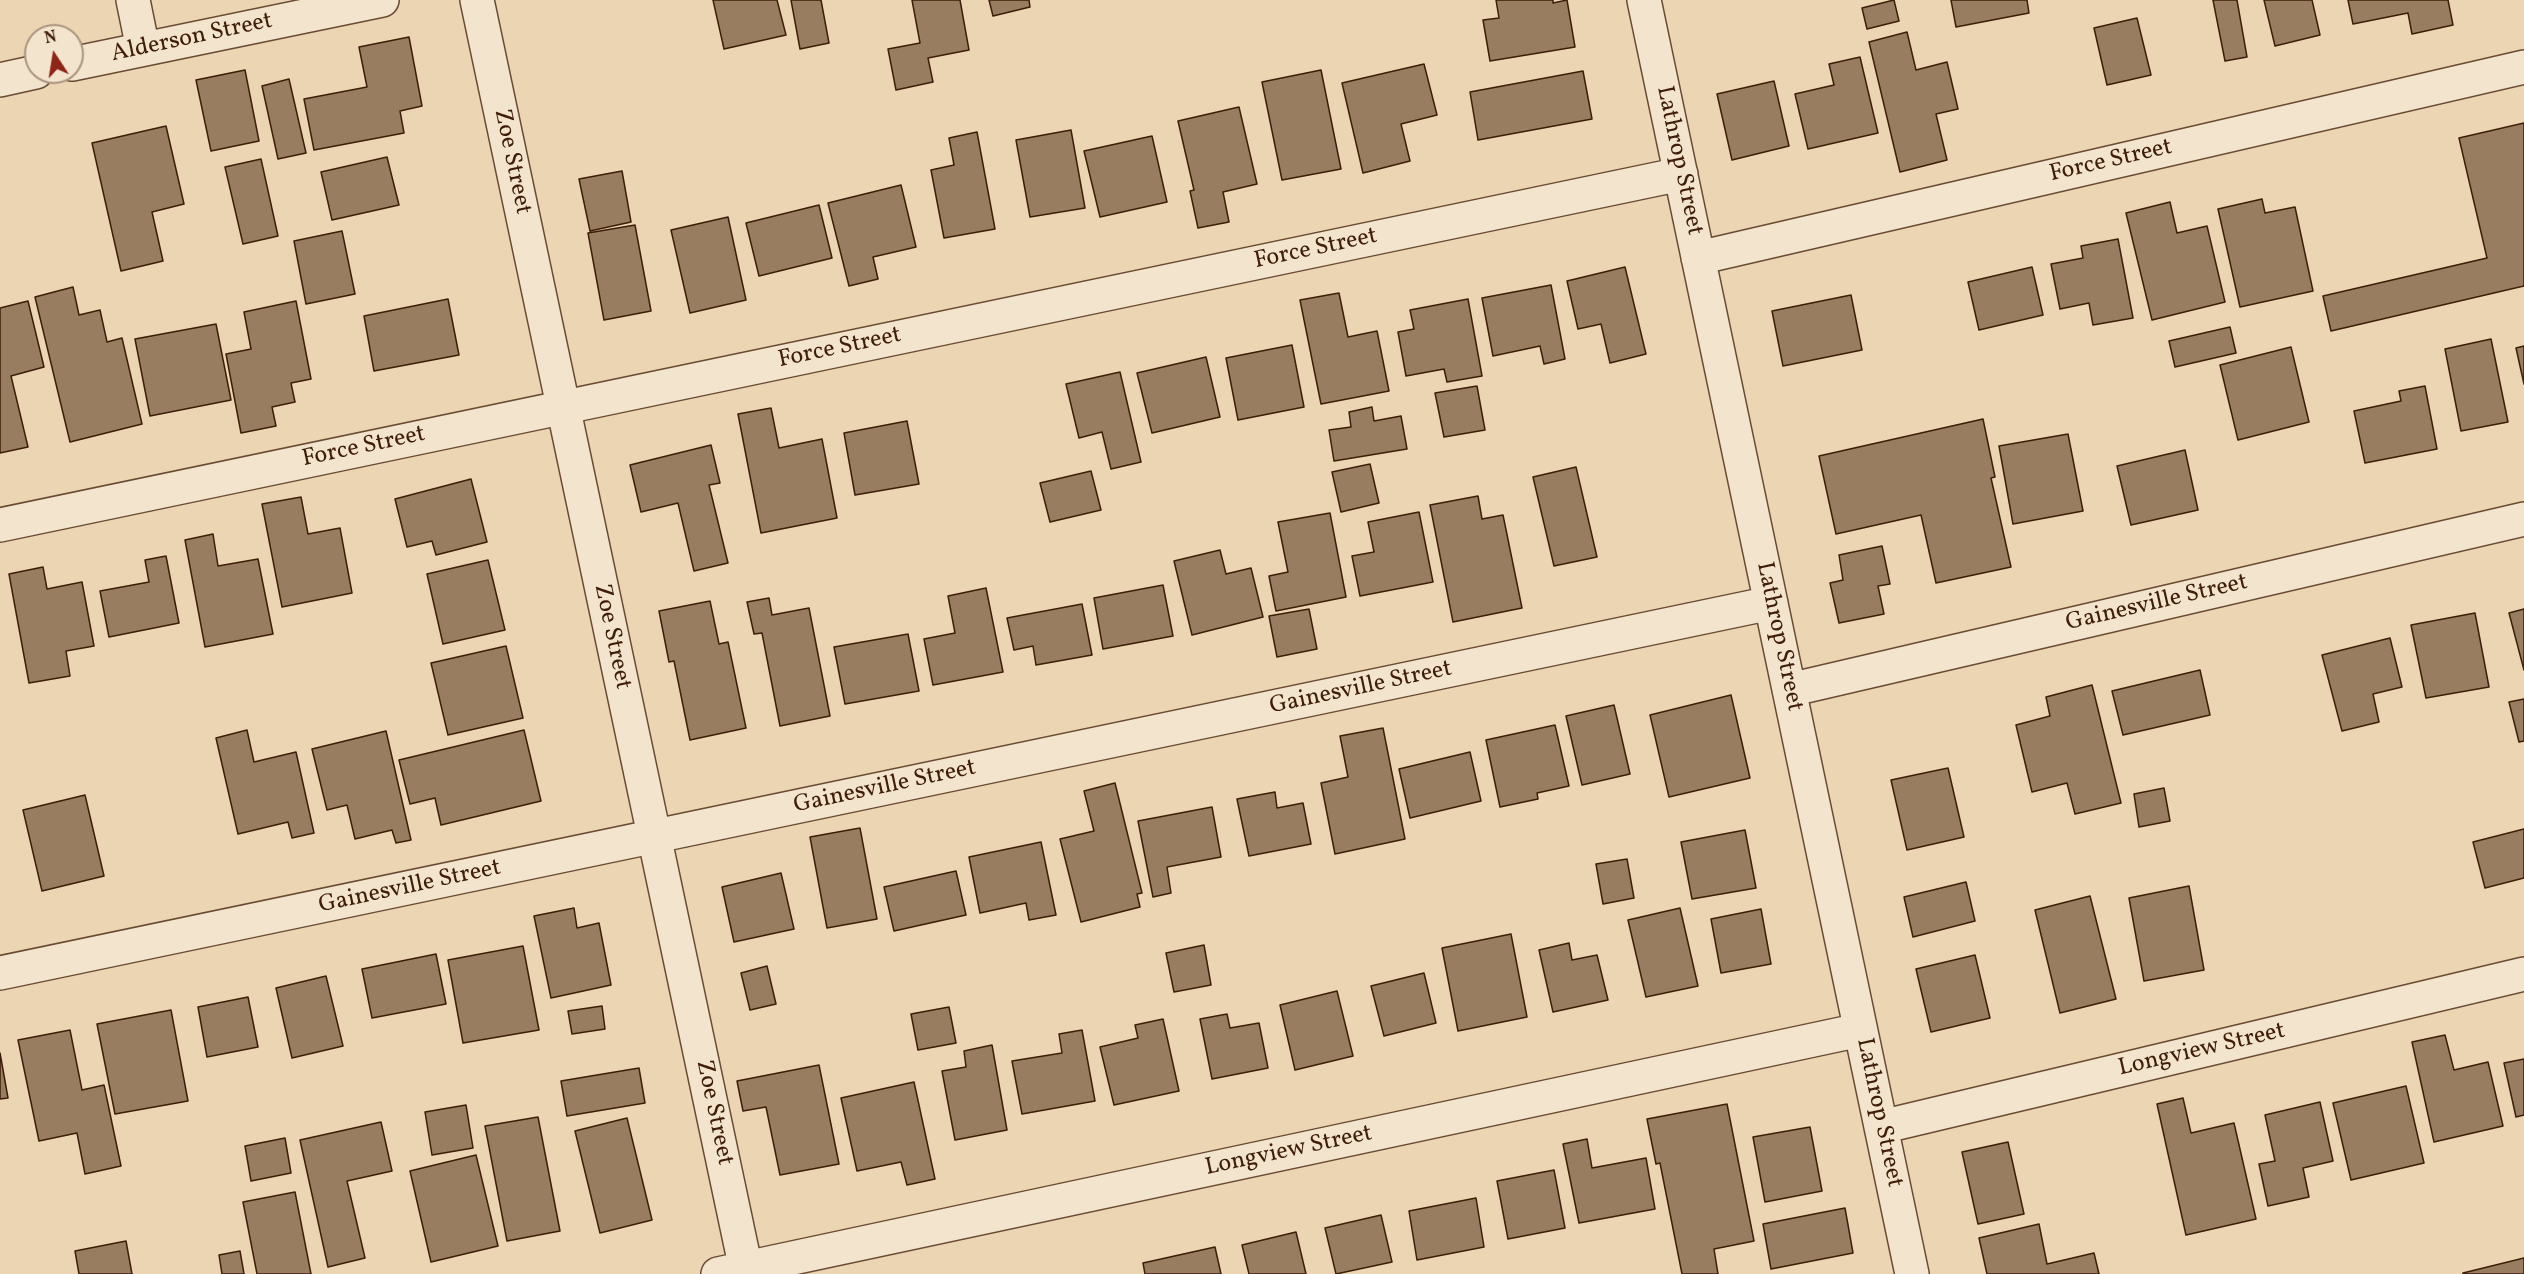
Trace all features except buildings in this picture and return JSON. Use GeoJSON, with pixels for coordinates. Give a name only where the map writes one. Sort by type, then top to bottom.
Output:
{"type":"FeatureCollection","features":[{"type":"Feature","properties":{"kind":"street"},"geometry":{"type":"LineString","coordinates":[[133,0],[143,49]]}},
{"type":"Feature","properties":{"kind":"street","name":"Alderson Street"},"geometry":{"type":"LineString","coordinates":[[84,61],[382,0]]}},
{"type":"Feature","properties":{"kind":"street","name":"Zoe Street"},"geometry":{"type":"LineString","coordinates":[[477,0],[653,837],[737,1272]]}},
{"type":"Feature","properties":{"kind":"street","name":"Lathrop Street"},"geometry":{"type":"LineString","coordinates":[[1644,0],[1912,1274]]}},
{"type":"Feature","properties":{"kind":"street","name":"Force Street"},"geometry":{"type":"LineString","coordinates":[[1698,258],[2524,67]]}},
{"type":"Feature","properties":{"kind":"street"},"geometry":{"type":"LineString","coordinates":[[0,80],[24,75]]}},
{"type":"Feature","properties":{"kind":"street","name":"Force Street"},"geometry":{"type":"LineString","coordinates":[[0,525],[1681,174]]}},
{"type":"Feature","properties":{"kind":"street","name":"Gainesville Street"},"geometry":{"type":"LineString","coordinates":[[1789,690],[2524,519]]}},
{"type":"Feature","properties":{"kind":"street","name":"Gainesville Street"},"geometry":{"type":"LineString","coordinates":[[0,974],[1771,603]]}},
{"type":"Feature","properties":{"kind":"street","name":"Longview Street"},"geometry":{"type":"LineString","coordinates":[[1881,1127],[2524,974]]}},
{"type":"Feature","properties":{"kind":"street","name":"Longview Street"},"geometry":{"type":"LineString","coordinates":[[737,1272],[1860,1030]]}}]}
